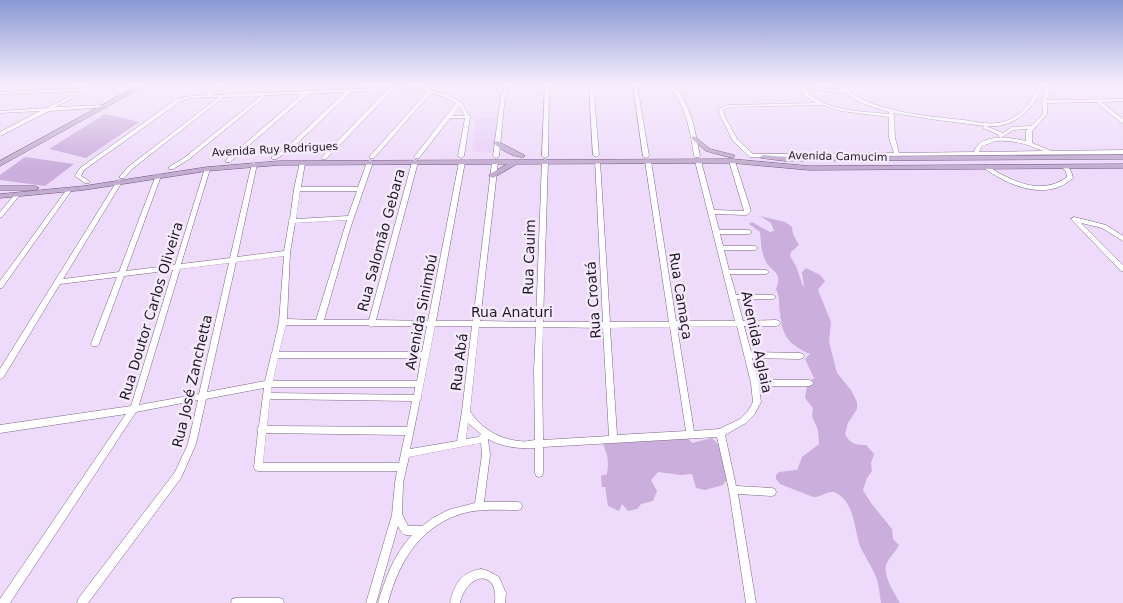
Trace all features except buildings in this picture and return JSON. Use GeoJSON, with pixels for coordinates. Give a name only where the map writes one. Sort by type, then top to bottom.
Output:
{"type":"FeatureCollection","features":[{"type":"Feature","properties":{"kind":"main road"},"geometry":{"type":"LineString","coordinates":[[0,159],[84,113]]}},
{"type":"Feature","properties":{"kind":"main road"},"geometry":{"type":"LineString","coordinates":[[0,164],[93,113]]}},
{"type":"Feature","properties":{"kind":"main road"},"geometry":{"type":"LineString","coordinates":[[694,138],[708,150],[732,158]]}},
{"type":"Feature","properties":{"kind":"main road"},"geometry":{"type":"LineString","coordinates":[[497,142],[522,159]]}},
{"type":"Feature","properties":{"kind":"main road","name":"Avenida Camucim"},"geometry":{"type":"LineString","coordinates":[[522,159],[732,158],[752,156],[785,159],[1122,153]]}},
{"type":"Feature","properties":{"kind":"main road"},"geometry":{"type":"LineString","coordinates":[[1053,155],[1065,167]]}},
{"type":"Feature","properties":{"kind":"main road","name":"Avenida Ruy Rodrigues"},"geometry":{"type":"LineString","coordinates":[[0,196],[69,190],[187,163],[228,161],[241,156],[302,160],[522,159]]}},
{"type":"Feature","properties":{"kind":"main road"},"geometry":{"type":"LineString","coordinates":[[977,156],[986,167]]}},
{"type":"Feature","properties":{"kind":"main road","name":"Avenida Ruy Rodrigues"},"geometry":{"type":"LineString","coordinates":[[0,188],[38,188],[324,158],[371,160]]}},
{"type":"Feature","properties":{"kind":"main road","name":"Avenida Camucim"},"geometry":{"type":"LineString","coordinates":[[732,158],[809,168],[1123,166]]}},
{"type":"Feature","properties":{"kind":"main road"},"geometry":{"type":"LineString","coordinates":[[493,176],[507,166],[522,159]]}},
{"type":"Feature","properties":{"kind":"street"},"geometry":{"type":"LineString","coordinates":[[1,133],[40,113]]}},
{"type":"Feature","properties":{"kind":"street"},"geometry":{"type":"LineString","coordinates":[[87,182],[79,178],[79,172],[162,113]]}},
{"type":"Feature","properties":{"kind":"street"},"geometry":{"type":"LineString","coordinates":[[0,376],[4,363],[121,179],[130,168],[202,113]]}},
{"type":"Feature","properties":{"kind":"street"},"geometry":{"type":"LineString","coordinates":[[187,163],[243,113]]}},
{"type":"Feature","properties":{"kind":"street"},"geometry":{"type":"LineString","coordinates":[[241,156],[285,113]]}},
{"type":"Feature","properties":{"kind":"street"},"geometry":{"type":"LineString","coordinates":[[274,158],[287,150],[326,113]]}},
{"type":"Feature","properties":{"kind":"street"},"geometry":{"type":"LineString","coordinates":[[324,158],[368,113]]}},
{"type":"Feature","properties":{"kind":"street"},"geometry":{"type":"LineString","coordinates":[[319,323],[371,160],[411,113]]}},
{"type":"Feature","properties":{"kind":"street","name":"Rua Salomão Gebara"},"geometry":{"type":"LineString","coordinates":[[372,324],[416,159],[452,113]]}},
{"type":"Feature","properties":{"kind":"street"},"geometry":{"type":"LineString","coordinates":[[466,113],[468,117]]}},
{"type":"Feature","properties":{"kind":"street","name":"Rua Abá"},"geometry":{"type":"LineString","coordinates":[[501,113],[485,229],[466,411],[471,420],[486,436],[519,445]]}},
{"type":"Feature","properties":{"kind":"street","name":"Rua Cauim"},"geometry":{"type":"LineString","coordinates":[[539,474],[539,324],[546,113]]}},
{"type":"Feature","properties":{"kind":"street","name":"Rua Croatá"},"geometry":{"type":"LineString","coordinates":[[593,113],[613,438]]}},
{"type":"Feature","properties":{"kind":"street","name":"Rua Camaça"},"geometry":{"type":"LineString","coordinates":[[640,113],[690,434]]}},
{"type":"Feature","properties":{"kind":"street","name":"Avenida Aglaia"},"geometry":{"type":"LineString","coordinates":[[519,445],[720,433],[743,421],[752,413],[757,402],[755,383],[687,113]]}},
{"type":"Feature","properties":{"kind":"street"},"geometry":{"type":"LineString","coordinates":[[722,113],[735,140],[752,156]]}},
{"type":"Feature","properties":{"kind":"street"},"geometry":{"type":"LineString","coordinates":[[884,113],[990,128],[1012,129],[1033,127]]}},
{"type":"Feature","properties":{"kind":"street"},"geometry":{"type":"LineString","coordinates":[[890,114],[993,125],[1005,124],[1023,113]]}},
{"type":"Feature","properties":{"kind":"street"},"geometry":{"type":"LineString","coordinates":[[1029,144],[1028,136],[1045,113]]}},
{"type":"Feature","properties":{"kind":"street"},"geometry":{"type":"LineString","coordinates":[[1112,113],[1123,122]]}},
{"type":"Feature","properties":{"kind":"street"},"geometry":{"type":"LineString","coordinates":[[890,114],[892,138],[897,154]]}},
{"type":"Feature","properties":{"kind":"street"},"geometry":{"type":"LineString","coordinates":[[449,117],[468,117]]}},
{"type":"Feature","properties":{"kind":"street","name":"Avenida Sinimbú"},"geometry":{"type":"LineString","coordinates":[[371,603],[397,515],[398,483],[418,398],[468,117]]}},
{"type":"Feature","properties":{"kind":"street"},"geometry":{"type":"LineString","coordinates":[[990,128],[1002,134]]}},
{"type":"Feature","properties":{"kind":"street"},"geometry":{"type":"LineString","coordinates":[[998,139],[1002,134],[1012,129]]}},
{"type":"Feature","properties":{"kind":"street"},"geometry":{"type":"LineString","coordinates":[[977,156],[980,145],[998,139],[1029,144],[1053,155]]}},
{"type":"Feature","properties":{"kind":"street"},"geometry":{"type":"LineString","coordinates":[[287,150],[289,158]]}},
{"type":"Feature","properties":{"kind":"street","name":"Avenida Camucim"},"geometry":{"type":"LineString","coordinates":[[752,156],[897,154],[977,156]]}},
{"type":"Feature","properties":{"kind":"street"},"geometry":{"type":"LineString","coordinates":[[712,212],[746,213],[748,211],[732,158]]}},
{"type":"Feature","properties":{"kind":"street"},"geometry":{"type":"LineString","coordinates":[[302,160],[287,253],[283,322],[268,384],[261,429],[258,467],[402,467]]}},
{"type":"Feature","properties":{"kind":"street","name":"Rua José Zanchetta"},"geometry":{"type":"LineString","coordinates":[[82,603],[178,475],[192,444],[254,164]]}},
{"type":"Feature","properties":{"kind":"street"},"geometry":{"type":"LineString","coordinates":[[986,167],[1005,180],[1038,188],[1064,184],[1070,178],[1069,172],[1065,167]]}},
{"type":"Feature","properties":{"kind":"street","name":"Rua Doutor Carlos Oliveira"},"geometry":{"type":"LineString","coordinates":[[4,603],[134,409],[207,169]]}},
{"type":"Feature","properties":{"kind":"street"},"geometry":{"type":"LineString","coordinates":[[95,344],[158,176]]}},
{"type":"Feature","properties":{"kind":"street"},"geometry":{"type":"LineString","coordinates":[[297,189],[361,189]]}},
{"type":"Feature","properties":{"kind":"street"},"geometry":{"type":"LineString","coordinates":[[0,286],[69,190]]}},
{"type":"Feature","properties":{"kind":"street"},"geometry":{"type":"LineString","coordinates":[[0,216],[17,195]]}},
{"type":"Feature","properties":{"kind":"street"},"geometry":{"type":"LineString","coordinates":[[291,221],[351,218]]}},
{"type":"Feature","properties":{"kind":"street"},"geometry":{"type":"LineString","coordinates":[[1123,239],[1104,226],[1074,219],[1123,270]]}},
{"type":"Feature","properties":{"kind":"street"},"geometry":{"type":"LineString","coordinates":[[716,232],[749,232]]}},
{"type":"Feature","properties":{"kind":"street"},"geometry":{"type":"LineString","coordinates":[[721,248],[755,248]]}},
{"type":"Feature","properties":{"kind":"street"},"geometry":{"type":"LineString","coordinates":[[57,282],[287,253]]}},
{"type":"Feature","properties":{"kind":"street"},"geometry":{"type":"LineString","coordinates":[[727,272],[766,272]]}},
{"type":"Feature","properties":{"kind":"street"},"geometry":{"type":"LineString","coordinates":[[734,297],[773,298]]}},
{"type":"Feature","properties":{"kind":"street","name":"Rua Anaturi"},"geometry":{"type":"LineString","coordinates":[[283,322],[607,325],[776,323]]}},
{"type":"Feature","properties":{"kind":"street"},"geometry":{"type":"LineString","coordinates":[[274,355],[425,354]]}},
{"type":"Feature","properties":{"kind":"street"},"geometry":{"type":"LineString","coordinates":[[748,355],[800,356]]}},
{"type":"Feature","properties":{"kind":"street"},"geometry":{"type":"LineString","coordinates":[[755,383],[809,383]]}},
{"type":"Feature","properties":{"kind":"street"},"geometry":{"type":"LineString","coordinates":[[0,428],[134,409],[268,384],[420,384]]}},
{"type":"Feature","properties":{"kind":"street"},"geometry":{"type":"LineString","coordinates":[[267,396],[418,398]]}},
{"type":"Feature","properties":{"kind":"street"},"geometry":{"type":"LineString","coordinates":[[461,443],[466,411]]}},
{"type":"Feature","properties":{"kind":"street"},"geometry":{"type":"LineString","coordinates":[[261,429],[410,431]]}},
{"type":"Feature","properties":{"kind":"street"},"geometry":{"type":"LineString","coordinates":[[720,433],[733,490],[751,603]]}},
{"type":"Feature","properties":{"kind":"street"},"geometry":{"type":"LineString","coordinates":[[406,454],[486,436],[486,455],[479,506]]}},
{"type":"Feature","properties":{"kind":"street"},"geometry":{"type":"LineString","coordinates":[[733,490],[772,492]]}},
{"type":"Feature","properties":{"kind":"street"},"geometry":{"type":"LineString","coordinates":[[383,603],[389,581],[399,558],[422,530],[447,515],[467,508],[479,506],[518,506]]}},
{"type":"Feature","properties":{"kind":"street"},"geometry":{"type":"LineString","coordinates":[[397,515],[406,531],[422,530]]}},
{"type":"Feature","properties":{"kind":"street"},"geometry":{"type":"LineString","coordinates":[[455,603],[457,592],[462,583],[468,577],[483,574],[496,580],[500,586],[500,603]]}},
{"type":"Feature","properties":{"kind":"street"},"geometry":{"type":"LineString","coordinates":[[236,603],[279,603]]}},
{"type":"Feature","properties":{"kind":"shaded area"},"geometry":{"type":"Polygon","coordinates":[[[105,114],[139,122],[86,158],[49,149],[105,114]]]}},
{"type":"Feature","properties":{"kind":"shaded area"},"geometry":{"type":"Polygon","coordinates":[[[476,118],[500,118],[495,152],[472,151],[476,118]]]}},
{"type":"Feature","properties":{"kind":"shaded area"},"geometry":{"type":"Polygon","coordinates":[[[25,157],[74,164],[45,186],[0,180],[0,175],[25,157]]]}},
{"type":"Feature","properties":{"kind":"shaded area"},"geometry":{"type":"Polygon","coordinates":[[[760,216],[785,222],[792,227],[793,234],[799,245],[791,252],[790,256],[796,266],[803,286],[802,272],[806,268],[820,275],[825,281],[818,290],[831,322],[829,342],[837,373],[851,390],[857,402],[857,409],[848,423],[845,434],[851,442],[866,445],[874,454],[871,463],[872,471],[867,478],[863,490],[892,529],[893,539],[899,545],[887,562],[886,575],[900,603],[881,603],[877,580],[860,546],[851,511],[844,499],[835,492],[813,497],[780,484],[776,479],[776,475],[779,472],[797,470],[802,457],[819,444],[818,430],[812,416],[813,408],[805,398],[807,386],[814,378],[805,359],[810,354],[791,343],[782,327],[776,289],[778,283],[777,274],[766,262],[760,232],[749,224],[752,222],[770,232],[774,231],[771,223],[760,216]]]}},
{"type":"Feature","properties":{"kind":"shaded area"},"geometry":{"type":"Polygon","coordinates":[[[623,434],[648,437],[686,436],[692,443],[712,438],[720,446],[728,478],[723,485],[705,490],[696,488],[692,474],[681,475],[658,472],[651,480],[657,491],[653,501],[641,504],[637,509],[628,511],[622,504],[619,511],[608,506],[605,487],[602,487],[601,476],[607,474],[608,466],[607,454],[602,443],[623,434]]]}}]}
